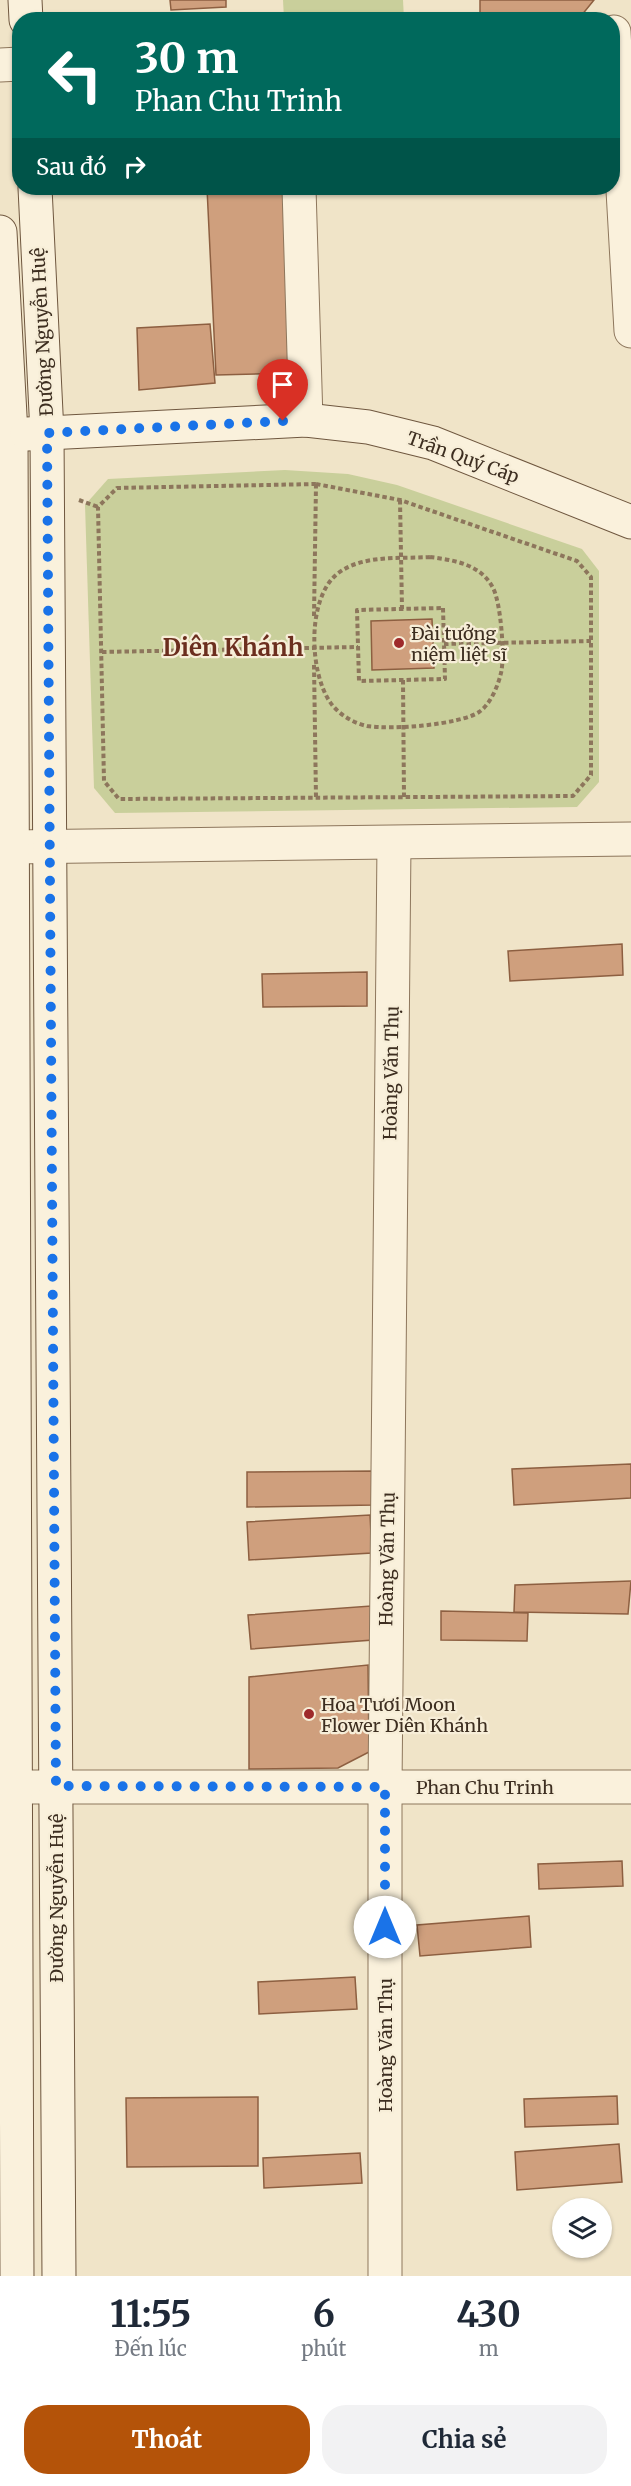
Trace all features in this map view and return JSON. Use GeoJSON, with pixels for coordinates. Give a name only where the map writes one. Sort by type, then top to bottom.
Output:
{"type":"FeatureCollection","features":[{"type":"Feature","properties":{"kind":"main road"},"geometry":{"type":"LineString","coordinates":[[620,57],[631,331]]}},
{"type":"Feature","properties":{"kind":"main road","name":"Đường Nguyễn Huệ"},"geometry":{"type":"LineString","coordinates":[[35,195],[47,433],[59,2276]]}},
{"type":"Feature","properties":{"kind":"main road"},"geometry":{"type":"LineString","coordinates":[[299,195],[306,420]]}},
{"type":"Feature","properties":{"kind":"main road","name":"Đường Nguyễn Huệ"},"geometry":{"type":"LineString","coordinates":[[0,232],[12,847],[17,2276]]}},
{"type":"Feature","properties":{"kind":"main road","name":"Trần Quý Cáp"},"geometry":{"type":"LineString","coordinates":[[5,434],[306,420],[368,427],[433,443],[631,522]]}},
{"type":"Feature","properties":{"kind":"main road"},"geometry":{"type":"LineString","coordinates":[[12,847],[631,839]]}},
{"type":"Feature","properties":{"kind":"main road","name":"Hoàng Văn Thụ"},"geometry":{"type":"LineString","coordinates":[[385,2276],[385,1787],[394,843]]}},
{"type":"Feature","properties":{"kind":"main road","name":"Phan Chu Trinh"},"geometry":{"type":"LineString","coordinates":[[16,1787],[631,1786]]}},
{"type":"Feature","properties":{"kind":"path"},"geometry":{"type":"LineString","coordinates":[[316,484],[314,648],[316,798]]}},
{"type":"Feature","properties":{"kind":"path"},"geometry":{"type":"LineString","coordinates":[[316,484],[400,500],[578,561],[591,578],[591,775],[573,796],[119,799],[104,781],[98,507],[117,488],[316,484]]}},
{"type":"Feature","properties":{"kind":"path"},"geometry":{"type":"LineString","coordinates":[[400,500],[402,609]]}},
{"type":"Feature","properties":{"kind":"path"},"geometry":{"type":"LineString","coordinates":[[430,557],[454,560],[476,569],[493,587],[500,614],[502,672],[492,696],[481,711],[460,722],[368,726],[348,719],[330,702],[318,676],[314,648],[316,615],[322,594],[337,574],[353,565],[370,560],[401,559],[430,557]]}},
{"type":"Feature","properties":{"kind":"path"},"geometry":{"type":"LineString","coordinates":[[443,608],[445,679],[358,681],[357,610],[402,609],[443,608]]}},
{"type":"Feature","properties":{"kind":"path"},"geometry":{"type":"LineString","coordinates":[[444,644],[591,641]]}},
{"type":"Feature","properties":{"kind":"path"},"geometry":{"type":"LineString","coordinates":[[102,652],[358,647]]}},
{"type":"Feature","properties":{"kind":"path"},"geometry":{"type":"LineString","coordinates":[[403,680],[404,797]]}},
{"type":"Feature","properties":{"kind":"green space"},"geometry":{"type":"Polygon","coordinates":[[[283,0],[403,0],[404,12],[284,12],[283,0]]]}},
{"type":"Feature","properties":{"kind":"green space"},"geometry":{"type":"Polygon","coordinates":[[[285,470],[348,474],[397,485],[582,549],[599,571],[599,782],[577,807],[115,813],[94,788],[85,505],[108,479],[285,470]]]}},
{"type":"Feature","properties":{"kind":"building"},"geometry":{"type":"Polygon","coordinates":[[[170,0],[226,0],[226,7],[171,10],[170,0]]]}},
{"type":"Feature","properties":{"kind":"building"},"geometry":{"type":"Polygon","coordinates":[[[480,0],[594,0],[584,12],[480,12],[480,0]]]}},
{"type":"Feature","properties":{"kind":"building"},"geometry":{"type":"Polygon","coordinates":[[[207,195],[290,195],[297,373],[216,375],[207,195]]]}},
{"type":"Feature","properties":{"kind":"building"},"geometry":{"type":"Polygon","coordinates":[[[210,324],[215,383],[139,390],[137,328],[210,324]]]}},
{"type":"Feature","properties":{"kind":"building"},"geometry":{"type":"Polygon","coordinates":[[[432,619],[434,668],[372,670],[371,621],[432,619]]]}},
{"type":"Feature","properties":{"kind":"building"},"geometry":{"type":"Polygon","coordinates":[[[622,944],[623,975],[510,981],[508,951],[622,944]]]}},
{"type":"Feature","properties":{"kind":"building"},"geometry":{"type":"Polygon","coordinates":[[[367,972],[367,1006],[263,1007],[262,974],[367,972]]]}},
{"type":"Feature","properties":{"kind":"building"},"geometry":{"type":"Polygon","coordinates":[[[631,1464],[631,1498],[514,1505],[512,1469],[631,1464]]]}},
{"type":"Feature","properties":{"kind":"building"},"geometry":{"type":"Polygon","coordinates":[[[374,1471],[374,1505],[247,1507],[247,1472],[374,1471]]]}},
{"type":"Feature","properties":{"kind":"building"},"geometry":{"type":"Polygon","coordinates":[[[370,1515],[372,1553],[249,1560],[247,1522],[370,1515]]]}},
{"type":"Feature","properties":{"kind":"building"},"geometry":{"type":"Polygon","coordinates":[[[631,1581],[628,1614],[514,1612],[515,1585],[631,1581]]]}},
{"type":"Feature","properties":{"kind":"building"},"geometry":{"type":"Polygon","coordinates":[[[371,1606],[373,1640],[251,1649],[248,1615],[371,1606]]]}},
{"type":"Feature","properties":{"kind":"building"},"geometry":{"type":"Polygon","coordinates":[[[441,1611],[528,1613],[527,1641],[441,1640],[441,1611]]]}},
{"type":"Feature","properties":{"kind":"building","name":"Hoa Tươi Moon Flower Diên Khánh"},"geometry":{"type":"Polygon","coordinates":[[[368,1665],[369,1752],[338,1768],[249,1769],[249,1677],[368,1665]]]}},
{"type":"Feature","properties":{"kind":"building"},"geometry":{"type":"Polygon","coordinates":[[[622,1861],[623,1886],[539,1889],[538,1864],[622,1861]]]}},
{"type":"Feature","properties":{"kind":"building"},"geometry":{"type":"Polygon","coordinates":[[[529,1916],[531,1947],[420,1956],[417,1925],[529,1916]]]}},
{"type":"Feature","properties":{"kind":"building"},"geometry":{"type":"Polygon","coordinates":[[[355,1977],[357,2009],[259,2014],[258,1982],[355,1977]]]}},
{"type":"Feature","properties":{"kind":"building"},"geometry":{"type":"Polygon","coordinates":[[[617,2096],[618,2124],[525,2127],[524,2099],[617,2096]]]}},
{"type":"Feature","properties":{"kind":"building"},"geometry":{"type":"Polygon","coordinates":[[[258,2097],[258,2166],[127,2167],[126,2098],[258,2097]]]}},
{"type":"Feature","properties":{"kind":"building"},"geometry":{"type":"Polygon","coordinates":[[[619,2144],[622,2182],[517,2190],[515,2152],[619,2144]]]}},
{"type":"Feature","properties":{"kind":"building"},"geometry":{"type":"Polygon","coordinates":[[[360,2153],[362,2183],[264,2188],[263,2158],[360,2153]]]}},
{"type":"Feature","properties":{"kind":"place","name":"Đài tưởng niệm liệt sĩ"},"geometry":{"type":"Point","coordinates":[399,643]}},
{"type":"Feature","properties":{"kind":"place","name":"Hoa Tươi Moon Flower Diên Khánh"},"geometry":{"type":"Point","coordinates":[309,1714]}},
{"type":"Feature","properties":{"kind":"district","name":"Diên Khánh"},"geometry":{"type":"Point","coordinates":[233,647]}},
{"type":"Feature","properties":{"kind":"route"},"geometry":{"type":"LineString","coordinates":[[283,421],[47,433],[56,1786],[385,1787],[385,1927]]}}]}
